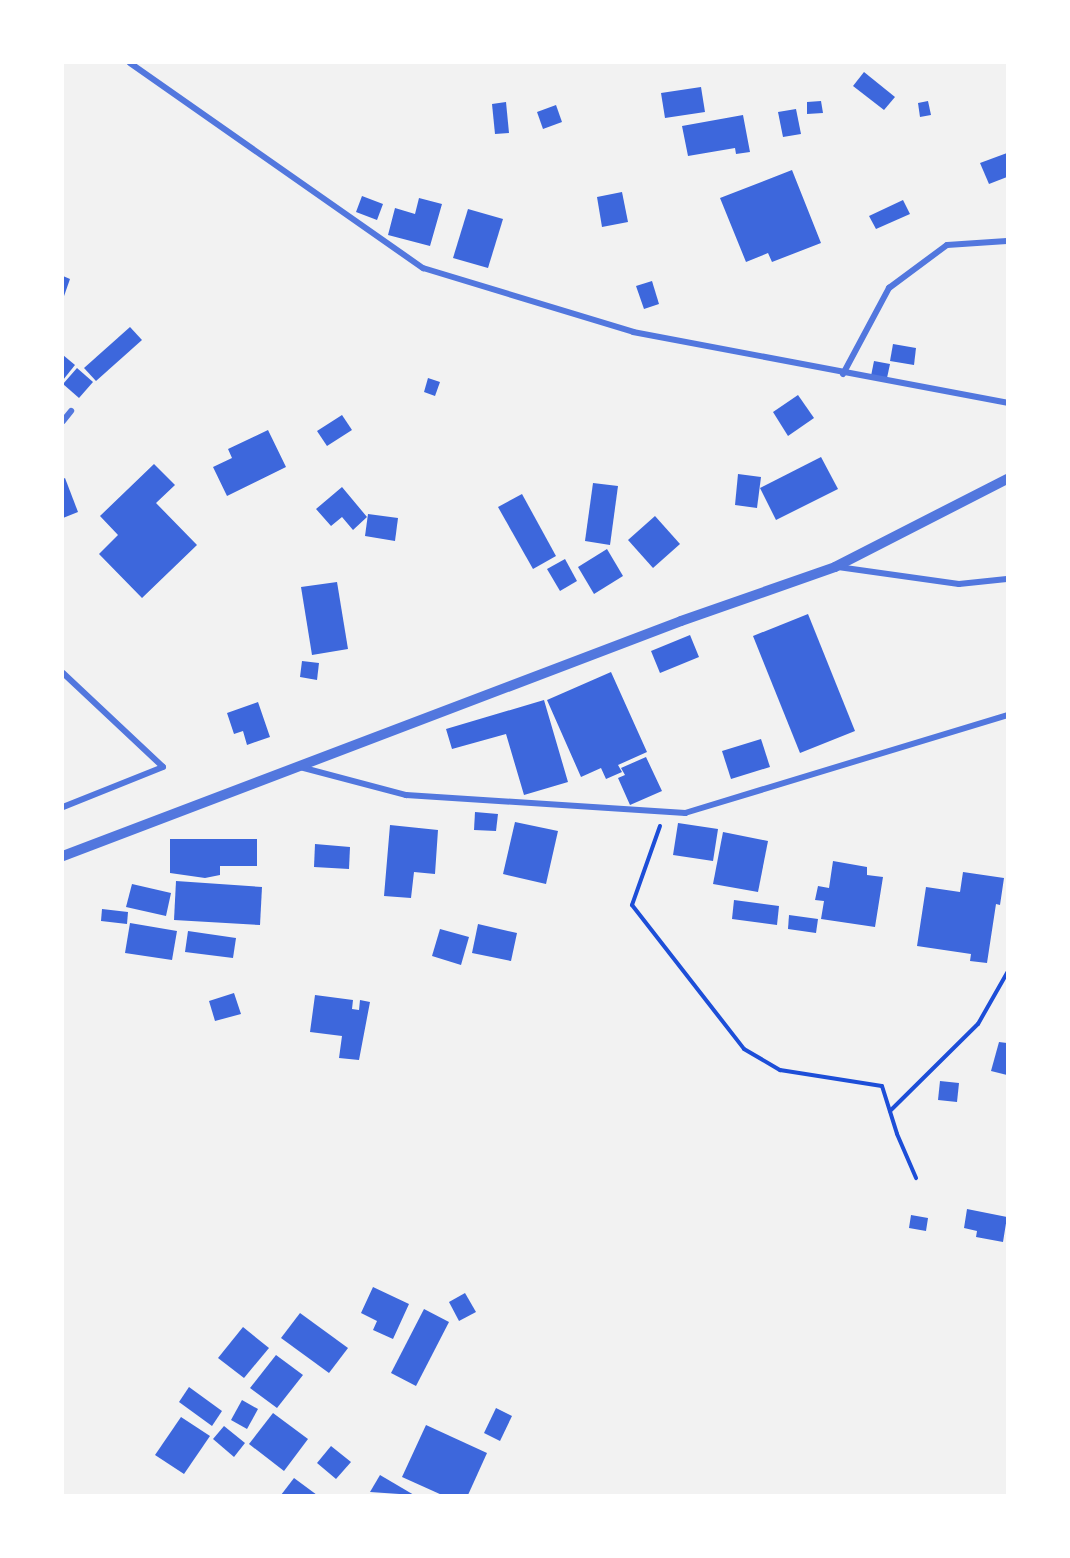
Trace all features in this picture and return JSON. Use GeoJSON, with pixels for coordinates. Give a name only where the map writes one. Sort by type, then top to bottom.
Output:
{"type":"FeatureCollection","features":[{"type":"Feature","properties":{"kind":"street"},"geometry":{"type":"LineString","coordinates":[[130,63],[423,268],[633,332],[843,374],[1007,403]]}},
{"type":"Feature","properties":{"kind":"street"},"geometry":{"type":"LineString","coordinates":[[843,374],[889,288],[947,245],[1007,241]]}},
{"type":"Feature","properties":{"kind":"street"},"geometry":{"type":"LineString","coordinates":[[63,421],[71,411]]}},
{"type":"Feature","properties":{"kind":"street"},"geometry":{"type":"LineString","coordinates":[[63,856],[297,766],[835,567],[1007,479]]}},
{"type":"Feature","properties":{"kind":"street"},"geometry":{"type":"LineString","coordinates":[[835,567],[959,584],[1007,579]]}},
{"type":"Feature","properties":{"kind":"street"},"geometry":{"type":"LineString","coordinates":[[63,673],[163,767],[63,807]]}},
{"type":"Feature","properties":{"kind":"street"},"geometry":{"type":"LineString","coordinates":[[297,766],[406,795],[685,813],[1007,715]]}},
{"type":"Feature","properties":{"kind":"path"},"geometry":{"type":"LineString","coordinates":[[666,812],[632,905],[744,1049],[780,1070],[882,1086],[916,1178]]}},
{"type":"Feature","properties":{"kind":"path"},"geometry":{"type":"LineString","coordinates":[[890,1111],[978,1024],[1007,973]]}},
{"type":"Feature","properties":{"kind":"building"},"geometry":{"type":"Polygon","coordinates":[[[864,72],[895,97],[884,110],[853,86],[864,72]]]}},
{"type":"Feature","properties":{"kind":"building"},"geometry":{"type":"Polygon","coordinates":[[[701,87],[705,112],[665,118],[661,93],[701,87]]]}},
{"type":"Feature","properties":{"kind":"building"},"geometry":{"type":"Polygon","coordinates":[[[821,101],[823,113],[807,114],[807,102],[821,101]]]}},
{"type":"Feature","properties":{"kind":"building"},"geometry":{"type":"Polygon","coordinates":[[[928,101],[931,115],[920,117],[918,103],[928,101]]]}},
{"type":"Feature","properties":{"kind":"building"},"geometry":{"type":"Polygon","coordinates":[[[506,102],[509,133],[495,134],[492,104],[506,102]]]}},
{"type":"Feature","properties":{"kind":"building"},"geometry":{"type":"Polygon","coordinates":[[[556,105],[562,122],[543,129],[537,112],[556,105]]]}},
{"type":"Feature","properties":{"kind":"building"},"geometry":{"type":"Polygon","coordinates":[[[796,109],[801,134],[783,137],[778,112],[796,109]]]}},
{"type":"Feature","properties":{"kind":"building"},"geometry":{"type":"Polygon","coordinates":[[[743,115],[750,152],[736,154],[735,148],[688,156],[682,126],[743,115]]]}},
{"type":"Feature","properties":{"kind":"building"},"geometry":{"type":"Polygon","coordinates":[[[1007,153],[1007,177],[989,184],[980,163],[1007,153]]]}},
{"type":"Feature","properties":{"kind":"building"},"geometry":{"type":"Polygon","coordinates":[[[792,170],[821,243],[772,262],[768,253],[746,262],[720,198],[792,170]]]}},
{"type":"Feature","properties":{"kind":"building"},"geometry":{"type":"Polygon","coordinates":[[[622,192],[628,222],[602,227],[597,197],[622,192]]]}},
{"type":"Feature","properties":{"kind":"building"},"geometry":{"type":"Polygon","coordinates":[[[362,196],[383,204],[377,220],[356,212],[362,196]]]}},
{"type":"Feature","properties":{"kind":"building"},"geometry":{"type":"Polygon","coordinates":[[[419,198],[442,204],[430,246],[388,235],[395,208],[415,214],[419,198]]]}},
{"type":"Feature","properties":{"kind":"building"},"geometry":{"type":"Polygon","coordinates":[[[903,200],[910,214],[876,229],[869,216],[903,200]]]}},
{"type":"Feature","properties":{"kind":"building"},"geometry":{"type":"Polygon","coordinates":[[[468,209],[503,219],[488,268],[453,258],[468,209]]]}},
{"type":"Feature","properties":{"kind":"building"},"geometry":{"type":"Polygon","coordinates":[[[63,276],[70,279],[63,299],[63,276]]]}},
{"type":"Feature","properties":{"kind":"building"},"geometry":{"type":"Polygon","coordinates":[[[652,281],[659,304],[644,309],[636,286],[652,281]]]}},
{"type":"Feature","properties":{"kind":"building"},"geometry":{"type":"Polygon","coordinates":[[[130,327],[142,340],[96,381],[84,368],[130,327]]]}},
{"type":"Feature","properties":{"kind":"building"},"geometry":{"type":"Polygon","coordinates":[[[893,344],[916,348],[914,365],[890,361],[893,344]]]}},
{"type":"Feature","properties":{"kind":"building"},"geometry":{"type":"Polygon","coordinates":[[[63,355],[75,365],[63,380],[63,355]]]}},
{"type":"Feature","properties":{"kind":"building"},"geometry":{"type":"Polygon","coordinates":[[[874,361],[890,364],[887,378],[871,376],[874,361]]]}},
{"type":"Feature","properties":{"kind":"building"},"geometry":{"type":"Polygon","coordinates":[[[77,368],[93,382],[79,398],[63,384],[77,368]]]}},
{"type":"Feature","properties":{"kind":"building"},"geometry":{"type":"Polygon","coordinates":[[[428,378],[440,382],[435,396],[424,392],[428,378]]]}},
{"type":"Feature","properties":{"kind":"building"},"geometry":{"type":"Polygon","coordinates":[[[798,395],[814,418],[788,436],[773,412],[798,395]]]}},
{"type":"Feature","properties":{"kind":"building"},"geometry":{"type":"Polygon","coordinates":[[[342,415],[352,430],[327,446],[317,431],[342,415]]]}},
{"type":"Feature","properties":{"kind":"building"},"geometry":{"type":"Polygon","coordinates":[[[268,430],[286,467],[227,496],[213,467],[232,458],[228,449],[268,430]]]}},
{"type":"Feature","properties":{"kind":"building"},"geometry":{"type":"Polygon","coordinates":[[[821,457],[838,489],[776,520],[760,488],[821,457]]]}},
{"type":"Feature","properties":{"kind":"building"},"geometry":{"type":"Polygon","coordinates":[[[154,464],[175,485],[156,503],[197,545],[142,598],[99,554],[118,535],[100,516],[154,464]]]}},
{"type":"Feature","properties":{"kind":"building"},"geometry":{"type":"Polygon","coordinates":[[[738,474],[761,477],[757,508],[735,505],[738,474]]]}},
{"type":"Feature","properties":{"kind":"building"},"geometry":{"type":"Polygon","coordinates":[[[65,478],[78,512],[63,518],[63,479],[65,478]]]}},
{"type":"Feature","properties":{"kind":"building"},"geometry":{"type":"Polygon","coordinates":[[[593,483],[618,486],[610,545],[585,541],[593,483]]]}},
{"type":"Feature","properties":{"kind":"building"},"geometry":{"type":"Polygon","coordinates":[[[342,487],[367,517],[353,530],[342,517],[331,526],[316,509],[342,487]]]}},
{"type":"Feature","properties":{"kind":"building"},"geometry":{"type":"Polygon","coordinates":[[[522,494],[556,556],[533,569],[498,507],[522,494]]]}},
{"type":"Feature","properties":{"kind":"building"},"geometry":{"type":"Polygon","coordinates":[[[368,514],[398,518],[395,541],[365,536],[368,514]]]}},
{"type":"Feature","properties":{"kind":"building"},"geometry":{"type":"Polygon","coordinates":[[[655,516],[680,544],[653,568],[628,540],[655,516]]]}},
{"type":"Feature","properties":{"kind":"building"},"geometry":{"type":"Polygon","coordinates":[[[607,549],[623,576],[594,594],[578,567],[607,549]]]}},
{"type":"Feature","properties":{"kind":"building"},"geometry":{"type":"Polygon","coordinates":[[[565,559],[577,581],[560,591],[547,569],[565,559]]]}},
{"type":"Feature","properties":{"kind":"building"},"geometry":{"type":"Polygon","coordinates":[[[337,582],[348,649],[312,655],[301,587],[337,582]]]}},
{"type":"Feature","properties":{"kind":"building"},"geometry":{"type":"Polygon","coordinates":[[[808,614],[855,731],[800,753],[753,636],[808,614]]]}},
{"type":"Feature","properties":{"kind":"building"},"geometry":{"type":"Polygon","coordinates":[[[690,635],[699,657],[660,673],[651,651],[690,635]]]}},
{"type":"Feature","properties":{"kind":"building"},"geometry":{"type":"Polygon","coordinates":[[[302,661],[319,663],[317,680],[300,677],[302,661]]]}},
{"type":"Feature","properties":{"kind":"building"},"geometry":{"type":"Polygon","coordinates":[[[611,672],[647,752],[618,765],[622,772],[606,779],[601,768],[581,777],[547,700],[611,672]]]}},
{"type":"Feature","properties":{"kind":"building"},"geometry":{"type":"Polygon","coordinates":[[[544,700],[568,782],[524,795],[506,734],[452,749],[446,729],[544,700]]]}},
{"type":"Feature","properties":{"kind":"building"},"geometry":{"type":"Polygon","coordinates":[[[258,702],[270,737],[247,745],[243,731],[234,734],[227,713],[258,702]]]}},
{"type":"Feature","properties":{"kind":"building"},"geometry":{"type":"Polygon","coordinates":[[[761,739],[770,767],[731,779],[722,751],[761,739]]]}},
{"type":"Feature","properties":{"kind":"building"},"geometry":{"type":"Polygon","coordinates":[[[646,757],[662,791],[630,805],[618,778],[625,775],[621,768],[646,757]]]}},
{"type":"Feature","properties":{"kind":"building"},"geometry":{"type":"Polygon","coordinates":[[[475,812],[498,814],[496,831],[474,830],[475,812]]]}},
{"type":"Feature","properties":{"kind":"building"},"geometry":{"type":"Polygon","coordinates":[[[515,822],[558,831],[546,884],[503,874],[515,822]]]}},
{"type":"Feature","properties":{"kind":"building"},"geometry":{"type":"Polygon","coordinates":[[[678,823],[718,829],[713,861],[673,855],[678,823]]]}},
{"type":"Feature","properties":{"kind":"building"},"geometry":{"type":"Polygon","coordinates":[[[390,825],[438,830],[435,874],[414,872],[411,898],[384,896],[390,825]]]}},
{"type":"Feature","properties":{"kind":"building"},"geometry":{"type":"Polygon","coordinates":[[[723,832],[768,841],[758,892],[713,884],[723,832]]]}},
{"type":"Feature","properties":{"kind":"building"},"geometry":{"type":"Polygon","coordinates":[[[170,839],[257,839],[257,866],[220,866],[220,875],[205,878],[170,873],[170,839]]]}},
{"type":"Feature","properties":{"kind":"building"},"geometry":{"type":"Polygon","coordinates":[[[315,844],[350,847],[349,869],[314,867],[315,844]]]}},
{"type":"Feature","properties":{"kind":"building"},"geometry":{"type":"Polygon","coordinates":[[[833,861],[867,867],[867,875],[883,877],[875,927],[821,919],[824,901],[815,900],[818,886],[829,888],[833,861]]]}},
{"type":"Feature","properties":{"kind":"building"},"geometry":{"type":"Polygon","coordinates":[[[963,872],[1004,878],[1000,905],[996,904],[987,963],[970,961],[971,954],[917,946],[926,887],[960,892],[963,872]]]}},
{"type":"Feature","properties":{"kind":"building"},"geometry":{"type":"Polygon","coordinates":[[[176,881],[262,887],[260,925],[174,920],[176,881]]]}},
{"type":"Feature","properties":{"kind":"building"},"geometry":{"type":"Polygon","coordinates":[[[132,884],[171,893],[166,916],[126,907],[132,884]]]}},
{"type":"Feature","properties":{"kind":"building"},"geometry":{"type":"Polygon","coordinates":[[[734,900],[779,906],[777,925],[732,919],[734,900]]]}},
{"type":"Feature","properties":{"kind":"building"},"geometry":{"type":"Polygon","coordinates":[[[102,909],[128,912],[127,924],[101,921],[102,909]]]}},
{"type":"Feature","properties":{"kind":"building"},"geometry":{"type":"Polygon","coordinates":[[[789,915],[818,919],[816,933],[788,929],[789,915]]]}},
{"type":"Feature","properties":{"kind":"building"},"geometry":{"type":"Polygon","coordinates":[[[130,923],[177,931],[172,960],[125,953],[130,923]]]}},
{"type":"Feature","properties":{"kind":"building"},"geometry":{"type":"Polygon","coordinates":[[[478,924],[517,933],[511,961],[472,953],[478,924]]]}},
{"type":"Feature","properties":{"kind":"building"},"geometry":{"type":"Polygon","coordinates":[[[440,929],[469,937],[461,965],[432,956],[440,929]]]}},
{"type":"Feature","properties":{"kind":"building"},"geometry":{"type":"Polygon","coordinates":[[[188,931],[236,938],[233,958],[185,952],[188,931]]]}},
{"type":"Feature","properties":{"kind":"building"},"geometry":{"type":"Polygon","coordinates":[[[234,993],[241,1014],[215,1021],[209,1001],[234,993]]]}},
{"type":"Feature","properties":{"kind":"building"},"geometry":{"type":"Polygon","coordinates":[[[315,995],[353,1000],[352,1009],[359,1010],[360,1000],[370,1002],[359,1060],[339,1058],[342,1036],[310,1032],[315,995]]]}},
{"type":"Feature","properties":{"kind":"building"},"geometry":{"type":"Polygon","coordinates":[[[999,1042],[1007,1043],[1007,1075],[991,1071],[999,1042]]]}},
{"type":"Feature","properties":{"kind":"building"},"geometry":{"type":"Polygon","coordinates":[[[940,1081],[959,1083],[957,1102],[938,1100],[940,1081]]]}},
{"type":"Feature","properties":{"kind":"building"},"geometry":{"type":"Polygon","coordinates":[[[967,1209],[1007,1217],[1003,1242],[976,1237],[977,1231],[964,1228],[967,1209]]]}},
{"type":"Feature","properties":{"kind":"building"},"geometry":{"type":"Polygon","coordinates":[[[911,1215],[928,1218],[926,1231],[909,1228],[911,1215]]]}},
{"type":"Feature","properties":{"kind":"building"},"geometry":{"type":"Polygon","coordinates":[[[373,1287],[409,1304],[393,1339],[373,1330],[377,1321],[361,1313],[373,1287]]]}},
{"type":"Feature","properties":{"kind":"building"},"geometry":{"type":"Polygon","coordinates":[[[465,1293],[476,1312],[459,1321],[449,1302],[465,1293]]]}},
{"type":"Feature","properties":{"kind":"building"},"geometry":{"type":"Polygon","coordinates":[[[424,1309],[449,1322],[416,1386],[391,1373],[424,1309]]]}},
{"type":"Feature","properties":{"kind":"building"},"geometry":{"type":"Polygon","coordinates":[[[300,1313],[348,1348],[329,1373],[281,1338],[300,1313]]]}},
{"type":"Feature","properties":{"kind":"building"},"geometry":{"type":"Polygon","coordinates":[[[243,1327],[269,1348],[244,1378],[218,1358],[243,1327]]]}},
{"type":"Feature","properties":{"kind":"building"},"geometry":{"type":"Polygon","coordinates":[[[276,1355],[303,1375],[277,1408],[250,1388],[276,1355]]]}},
{"type":"Feature","properties":{"kind":"building"},"geometry":{"type":"Polygon","coordinates":[[[189,1387],[222,1411],[212,1426],[179,1402],[189,1387]]]}},
{"type":"Feature","properties":{"kind":"building"},"geometry":{"type":"Polygon","coordinates":[[[242,1400],[258,1409],[247,1429],[231,1420],[242,1400]]]}},
{"type":"Feature","properties":{"kind":"building"},"geometry":{"type":"Polygon","coordinates":[[[496,1408],[512,1416],[500,1441],[484,1433],[496,1408]]]}},
{"type":"Feature","properties":{"kind":"building"},"geometry":{"type":"Polygon","coordinates":[[[273,1413],[308,1439],[284,1471],[249,1444],[273,1413]]]}},
{"type":"Feature","properties":{"kind":"building"},"geometry":{"type":"Polygon","coordinates":[[[181,1417],[210,1436],[184,1474],[155,1455],[181,1417]]]}},
{"type":"Feature","properties":{"kind":"building"},"geometry":{"type":"Polygon","coordinates":[[[426,1425],[487,1453],[468,1495],[442,1495],[402,1477],[426,1425]]]}},
{"type":"Feature","properties":{"kind":"building"},"geometry":{"type":"Polygon","coordinates":[[[224,1426],[245,1443],[234,1457],[213,1439],[224,1426]]]}},
{"type":"Feature","properties":{"kind":"building"},"geometry":{"type":"Polygon","coordinates":[[[331,1446],[351,1462],[336,1479],[317,1463],[331,1446]]]}},
{"type":"Feature","properties":{"kind":"building"},"geometry":{"type":"Polygon","coordinates":[[[380,1475],[414,1495],[370,1492],[380,1475]]]}},
{"type":"Feature","properties":{"kind":"building"},"geometry":{"type":"Polygon","coordinates":[[[294,1478],[317,1495],[281,1495],[294,1478]]]}}]}
